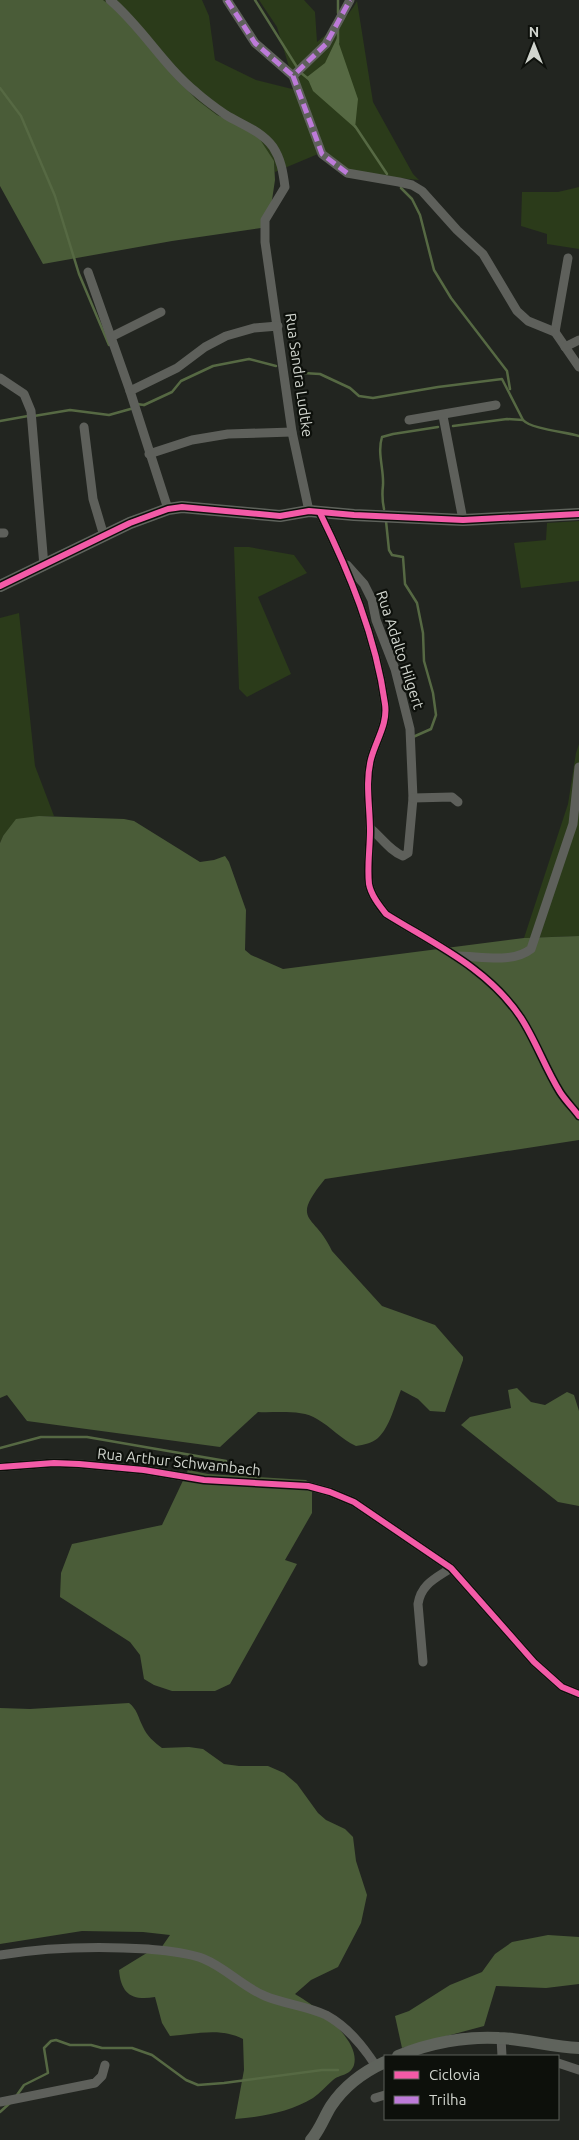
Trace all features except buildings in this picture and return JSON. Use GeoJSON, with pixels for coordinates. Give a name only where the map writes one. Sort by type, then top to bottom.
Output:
{"type":"FeatureCollection","features":[{"type":"Feature","properties":{"kind":"street","name":"Rua Sandra Ludtke"},"geometry":{"type":"LineString","coordinates":[[110,0],[124,12],[168,66],[196,92],[226,114],[262,135],[273,148],[280,161],[285,187],[264,220],[265,242],[292,432],[315,512],[345,563]]}},
{"type":"Feature","properties":{"kind":"street"},"geometry":{"type":"LineString","coordinates":[[227,0],[255,43],[292,76],[322,154],[347,173],[412,185],[422,191],[457,230],[483,254],[517,311],[528,321],[555,332],[579,367]]}},
{"type":"Feature","properties":{"kind":"street"},"geometry":{"type":"LineString","coordinates":[[292,76],[326,44],[350,0]]}},
{"type":"Feature","properties":{"kind":"street"},"geometry":{"type":"LineString","coordinates":[[555,332],[568,258]]}},
{"type":"Feature","properties":{"kind":"street"},"geometry":{"type":"LineString","coordinates":[[88,272],[130,391],[168,509]]}},
{"type":"Feature","properties":{"kind":"street"},"geometry":{"type":"LineString","coordinates":[[111,337],[161,312]]}},
{"type":"Feature","properties":{"kind":"street"},"geometry":{"type":"LineString","coordinates":[[130,391],[177,368],[205,347],[226,336],[254,328],[278,326]]}},
{"type":"Feature","properties":{"kind":"street"},"geometry":{"type":"LineString","coordinates":[[565,347],[579,340]]}},
{"type":"Feature","properties":{"kind":"street"},"geometry":{"type":"LineString","coordinates":[[0,378],[24,394],[31,411],[44,566]]}},
{"type":"Feature","properties":{"kind":"street"},"geometry":{"type":"LineString","coordinates":[[409,420],[444,416],[496,405]]}},
{"type":"Feature","properties":{"kind":"street"},"geometry":{"type":"LineString","coordinates":[[444,416],[462,520]]}},
{"type":"Feature","properties":{"kind":"street"},"geometry":{"type":"LineString","coordinates":[[84,427],[93,499],[104,536]]}},
{"type":"Feature","properties":{"kind":"street"},"geometry":{"type":"LineString","coordinates":[[149,454],[192,440],[228,434],[292,432]]}},
{"type":"Feature","properties":{"kind":"street"},"geometry":{"type":"LineString","coordinates":[[0,586],[104,536],[168,509],[182,507],[280,516],[315,512],[462,520],[579,514]]}},
{"type":"Feature","properties":{"kind":"street"},"geometry":{"type":"LineString","coordinates":[[345,563],[370,638],[385,705],[385,721],[371,758],[368,775],[370,886],[386,914],[457,956],[489,981],[505,998],[521,1018],[560,1092],[579,1116]]}},
{"type":"Feature","properties":{"kind":"street","name":"Rua Adalto Hilgert"},"geometry":{"type":"LineString","coordinates":[[345,563],[364,584],[372,600],[376,620],[395,669],[410,729],[413,798],[408,853],[403,856],[392,851],[384,840],[370,828]]}},
{"type":"Feature","properties":{"kind":"street"},"geometry":{"type":"LineString","coordinates":[[457,956],[512,958],[524,955],[531,949],[573,824],[579,767]]}},
{"type":"Feature","properties":{"kind":"street"},"geometry":{"type":"LineString","coordinates":[[413,798],[452,797],[458,802]]}},
{"type":"Feature","properties":{"kind":"street","name":"Rua Arthur Schwambach"},"geometry":{"type":"LineString","coordinates":[[0,1467],[54,1462],[144,1470],[204,1480],[308,1486],[354,1502],[451,1568],[534,1662],[562,1686],[579,1694]]}},
{"type":"Feature","properties":{"kind":"street"},"geometry":{"type":"LineString","coordinates":[[423,1662],[418,1604],[420,1595],[424,1586],[451,1568]]}},
{"type":"Feature","properties":{"kind":"street"},"geometry":{"type":"LineString","coordinates":[[0,1955],[63,1947],[118,1947],[169,1951],[202,1958],[235,1976],[252,1991],[276,2001],[325,2015],[344,2027],[381,2064],[361,2074],[346,2088],[331,2106],[319,2132],[311,2140]]}},
{"type":"Feature","properties":{"kind":"street"},"geometry":{"type":"LineString","coordinates":[[400,2055],[416,2048],[452,2041],[501,2038],[579,2048]]}},
{"type":"Feature","properties":{"kind":"street"},"geometry":{"type":"LineString","coordinates":[[501,2038],[502,2055]]}},
{"type":"Feature","properties":{"kind":"street"},"geometry":{"type":"LineString","coordinates":[[559,2063],[579,2070]]}},
{"type":"Feature","properties":{"kind":"street"},"geometry":{"type":"LineString","coordinates":[[0,2102],[95,2084],[99,2081],[105,2065]]}},
{"type":"Feature","properties":{"kind":"street"},"geometry":{"type":"LineString","coordinates":[[376,2098],[384,2094]]}},
{"type":"Feature","properties":{"kind":"shaded area"},"geometry":{"type":"Polygon","coordinates":[[[0,0],[103,0],[131,21],[160,61],[196,99],[217,115],[241,125],[259,138],[274,161],[275,180],[268,227],[172,241],[43,264],[0,186],[0,0]]]}},
{"type":"Feature","properties":{"kind":"shaded area"},"geometry":{"type":"Polygon","coordinates":[[[103,0],[202,0],[209,16],[215,60],[256,80],[296,90],[277,27],[259,0],[304,0],[315,12],[317,42],[344,18],[357,1],[373,102],[413,174],[419,180],[347,173],[318,154],[275,172],[274,161],[241,125],[217,115],[196,99],[160,61],[131,21],[103,0]]]}},
{"type":"Feature","properties":{"kind":"shaded area"},"geometry":{"type":"Polygon","coordinates":[[[337,38],[358,99],[355,128],[313,91],[307,77],[325,63],[337,38]]]}},
{"type":"Feature","properties":{"kind":"shaded area"},"geometry":{"type":"Polygon","coordinates":[[[579,187],[579,249],[547,244],[547,234],[521,226],[522,192],[558,192],[579,187]]]}},
{"type":"Feature","properties":{"kind":"shaded area"},"geometry":{"type":"Polygon","coordinates":[[[579,521],[579,581],[521,588],[514,543],[546,540],[547,523],[579,521]]]}},
{"type":"Feature","properties":{"kind":"shaded area"},"geometry":{"type":"Polygon","coordinates":[[[234,547],[249,547],[294,555],[307,573],[258,597],[291,674],[247,697],[239,689],[234,547]]]}},
{"type":"Feature","properties":{"kind":"shaded area"},"geometry":{"type":"Polygon","coordinates":[[[19,613],[35,766],[54,816],[39,816],[3,836],[0,843],[0,618],[19,613]]]}},
{"type":"Feature","properties":{"kind":"shaded area"},"geometry":{"type":"Polygon","coordinates":[[[579,744],[579,936],[524,938],[568,804],[579,744]]]}},
{"type":"Feature","properties":{"kind":"shaded area"},"geometry":{"type":"Polygon","coordinates":[[[39,816],[134,821],[200,862],[225,856],[229,862],[246,910],[245,950],[251,955],[283,969],[524,938],[579,936],[579,1140],[325,1179],[309,1203],[307,1211],[309,1217],[332,1251],[382,1306],[435,1325],[463,1357],[445,1412],[430,1411],[418,1399],[401,1390],[389,1422],[378,1438],[356,1446],[311,1416],[288,1412],[258,1412],[220,1447],[27,1421],[7,1395],[0,1398],[0,843],[16,819],[39,816]]]}},
{"type":"Feature","properties":{"kind":"shaded area"},"geometry":{"type":"Polygon","coordinates":[[[517,1388],[531,1402],[545,1405],[567,1392],[574,1395],[579,1411],[579,1506],[558,1502],[461,1425],[470,1417],[511,1408],[508,1390],[517,1388]]]}},
{"type":"Feature","properties":{"kind":"shaded area"},"geometry":{"type":"Polygon","coordinates":[[[188,1470],[208,1474],[306,1480],[312,1485],[312,1513],[285,1560],[297,1564],[230,1684],[215,1691],[172,1691],[154,1685],[144,1679],[140,1655],[130,1642],[60,1597],[61,1573],[72,1544],[162,1525],[188,1470]]]}},
{"type":"Feature","properties":{"kind":"shaded area"},"geometry":{"type":"Polygon","coordinates":[[[129,1703],[136,1711],[147,1733],[162,1748],[189,1747],[203,1749],[224,1764],[268,1766],[284,1773],[297,1784],[318,1813],[326,1820],[345,1829],[353,1837],[356,1861],[367,1895],[361,1923],[338,1967],[311,1980],[295,1994],[324,2014],[343,2034],[350,2044],[354,2055],[354,2065],[350,2071],[333,2080],[313,2098],[295,2107],[255,2117],[235,2119],[244,2070],[243,2039],[235,2035],[217,2032],[170,2036],[162,2023],[155,1997],[134,1997],[125,1990],[119,1970],[150,1951],[161,1948],[170,1935],[143,1932],[82,1931],[0,1944],[0,1708],[30,1709],[129,1703]]]}},
{"type":"Feature","properties":{"kind":"shaded area"},"geometry":{"type":"Polygon","coordinates":[[[548,1935],[579,1937],[579,1984],[546,1988],[496,1986],[484,2026],[402,2048],[395,2016],[409,2011],[450,1985],[482,1972],[495,1954],[512,1942],[548,1935]]]}},
{"type":"Feature","properties":{"kind":"waterway"},"geometry":{"type":"LineString","coordinates":[[255,0],[300,72],[311,81]]}},
{"type":"Feature","properties":{"kind":"waterway"},"geometry":{"type":"LineString","coordinates":[[338,0],[338,13]]}},
{"type":"Feature","properties":{"kind":"waterway"},"geometry":{"type":"LineString","coordinates":[[338,29],[338,43]]}},
{"type":"Feature","properties":{"kind":"waterway"},"geometry":{"type":"LineString","coordinates":[[0,88],[21,116],[55,196],[79,274],[109,345]]}},
{"type":"Feature","properties":{"kind":"waterway"},"geometry":{"type":"LineString","coordinates":[[355,126],[387,174]]}},
{"type":"Feature","properties":{"kind":"waterway"},"geometry":{"type":"LineString","coordinates":[[401,188],[412,199],[420,215],[434,270],[451,298],[507,371],[510,389]]}},
{"type":"Feature","properties":{"kind":"waterway"},"geometry":{"type":"LineString","coordinates":[[144,405],[172,392],[181,381],[213,366],[249,359],[276,366]]}},
{"type":"Feature","properties":{"kind":"waterway"},"geometry":{"type":"LineString","coordinates":[[292,370],[320,374],[350,388],[359,396],[373,398],[502,379],[523,420]]}},
{"type":"Feature","properties":{"kind":"waterway"},"geometry":{"type":"LineString","coordinates":[[137,404],[144,405]]}},
{"type":"Feature","properties":{"kind":"waterway"},"geometry":{"type":"LineString","coordinates":[[34,416],[70,410],[109,415],[134,408]]}},
{"type":"Feature","properties":{"kind":"waterway"},"geometry":{"type":"LineString","coordinates":[[0,421],[28,416]]}},
{"type":"Feature","properties":{"kind":"waterway"},"geometry":{"type":"LineString","coordinates":[[453,426],[507,419],[523,420],[533,426],[579,436]]}},
{"type":"Feature","properties":{"kind":"waterway"},"geometry":{"type":"LineString","coordinates":[[384,509],[380,449],[382,437],[438,427]]}},
{"type":"Feature","properties":{"kind":"waterway"},"geometry":{"type":"LineString","coordinates":[[386,521],[389,550],[392,555],[403,557],[405,584],[417,603],[423,633],[424,661],[433,693],[436,715],[431,729],[413,737]]}},
{"type":"Feature","properties":{"kind":"waterway"},"geometry":{"type":"LineString","coordinates":[[0,1448],[41,1437],[87,1437],[226,1461]]}},
{"type":"Feature","properties":{"kind":"waterway"},"geometry":{"type":"LineString","coordinates":[[17,2095],[24,2085],[48,2073],[44,2048],[51,2041],[56,2040],[70,2045],[132,2048],[152,2055],[186,2080],[198,2085],[322,2070],[338,2070]]}},
{"type":"Feature","properties":{"kind":"waterway"},"geometry":{"type":"LineString","coordinates":[[0,2112],[10,2103]]}},
{"type":"Feature","properties":{"kind":"marked path"},"geometry":{"type":"LineString","coordinates":[[227,0],[255,43],[293,76]]}},
{"type":"Feature","properties":{"kind":"marked path"},"geometry":{"type":"LineString","coordinates":[[347,173],[322,154],[293,76],[326,44],[350,0]]}},
{"type":"Feature","properties":{"kind":"cycle path"},"geometry":{"type":"LineString","coordinates":[[0,586],[130,523],[168,509],[182,507],[280,516],[309,511],[463,520],[579,514]]}},
{"type":"Feature","properties":{"kind":"cycle path"},"geometry":{"type":"LineString","coordinates":[[320,513],[341,558],[360,606],[375,654],[385,704],[385,718],[373,752],[368,777],[370,831],[368,878],[372,892],[386,914],[459,958],[493,985],[508,1000],[521,1018],[560,1092],[579,1116]]}},
{"type":"Feature","properties":{"kind":"cycle path"},"geometry":{"type":"LineString","coordinates":[[0,1467],[54,1463],[79,1464],[144,1470],[204,1480],[308,1486],[330,1492],[354,1502],[451,1568],[534,1662],[562,1687],[579,1694]]}}]}
